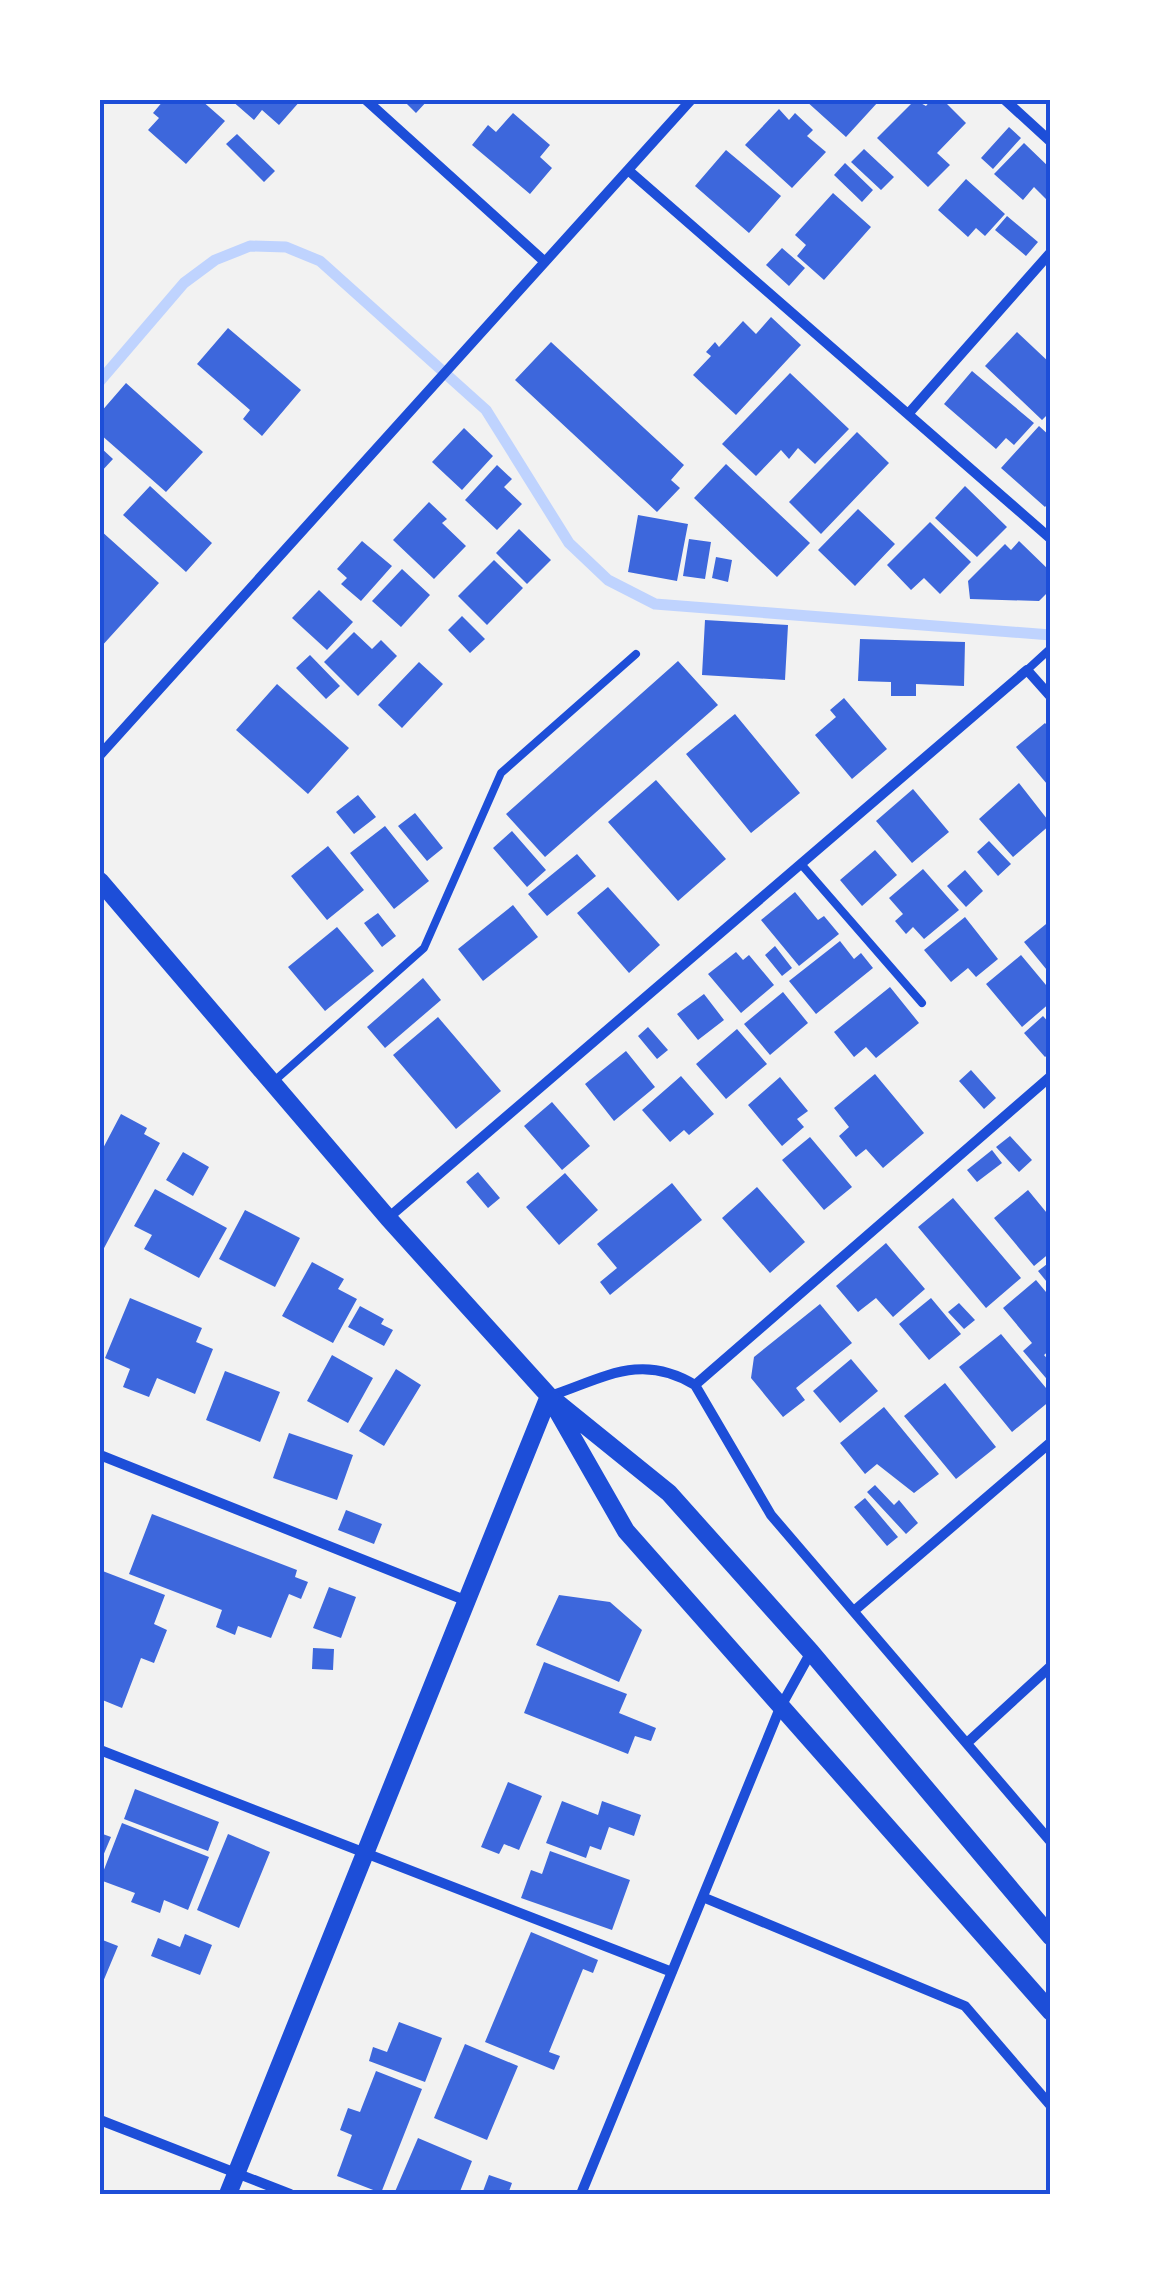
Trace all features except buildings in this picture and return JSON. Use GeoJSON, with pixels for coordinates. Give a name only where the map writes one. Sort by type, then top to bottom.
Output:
{"type":"FeatureCollection","features":[{"type":"Feature","properties":{"kind":"street"},"geometry":{"type":"LineString","coordinates":[[366,100],[545,262]]}},
{"type":"Feature","properties":{"kind":"street"},"geometry":{"type":"LineString","coordinates":[[100,755],[690,100]]}},
{"type":"Feature","properties":{"kind":"street"},"geometry":{"type":"LineString","coordinates":[[1005,100],[1051,142]]}},
{"type":"Feature","properties":{"kind":"street"},"geometry":{"type":"LineString","coordinates":[[628,170],[1051,539]]}},
{"type":"Feature","properties":{"kind":"street"},"geometry":{"type":"LineString","coordinates":[[909,413],[1051,252]]}},
{"type":"Feature","properties":{"kind":"street"},"geometry":{"type":"LineString","coordinates":[[388,1218],[1027,670],[1051,697]]}},
{"type":"Feature","properties":{"kind":"street"},"geometry":{"type":"LineString","coordinates":[[100,881],[388,1218],[549,1396],[669,1494],[811,1652],[1051,1937]]}},
{"type":"Feature","properties":{"kind":"street"},"geometry":{"type":"LineString","coordinates":[[694,1385],[1051,1076]]}},
{"type":"Feature","properties":{"kind":"street"},"geometry":{"type":"LineString","coordinates":[[549,1396],[642,1366],[676,1373],[694,1385],[771,1515],[1051,1842]]}},
{"type":"Feature","properties":{"kind":"street"},"geometry":{"type":"LineString","coordinates":[[228,2194],[549,1396]]}},
{"type":"Feature","properties":{"kind":"street"},"geometry":{"type":"LineString","coordinates":[[549,1396],[626,1531],[1051,2012]]}},
{"type":"Feature","properties":{"kind":"street"},"geometry":{"type":"LineString","coordinates":[[855,1610],[1051,1442]]}},
{"type":"Feature","properties":{"kind":"street"},"geometry":{"type":"LineString","coordinates":[[100,1455],[467,1601]]}},
{"type":"Feature","properties":{"kind":"street"},"geometry":{"type":"LineString","coordinates":[[580,2194],[780,1708],[811,1652]]}},
{"type":"Feature","properties":{"kind":"street"},"geometry":{"type":"LineString","coordinates":[[967,1743],[1051,1666]]}},
{"type":"Feature","properties":{"kind":"street"},"geometry":{"type":"LineString","coordinates":[[100,1750],[672,1972]]}},
{"type":"Feature","properties":{"kind":"street"},"geometry":{"type":"LineString","coordinates":[[705,1898],[965,2006],[1051,2106]]}},
{"type":"Feature","properties":{"kind":"street"},"geometry":{"type":"LineString","coordinates":[[100,2120],[290,2194]]}},
{"type":"Feature","properties":{"kind":"lane"},"geometry":{"type":"LineString","coordinates":[[1027,670],[1051,648]]}},
{"type":"Feature","properties":{"kind":"lane"},"geometry":{"type":"LineString","coordinates":[[272,1082],[424,948],[501,774],[636,654]]}},
{"type":"Feature","properties":{"kind":"lane"},"geometry":{"type":"LineString","coordinates":[[801,864],[922,1003]]}},
{"type":"Feature","properties":{"kind":"waterway"},"geometry":{"type":"LineString","coordinates":[[100,381],[184,283],[215,260],[250,246],[286,247],[320,261],[486,410],[569,543],[608,580],[655,604],[1051,635]]}}]}
